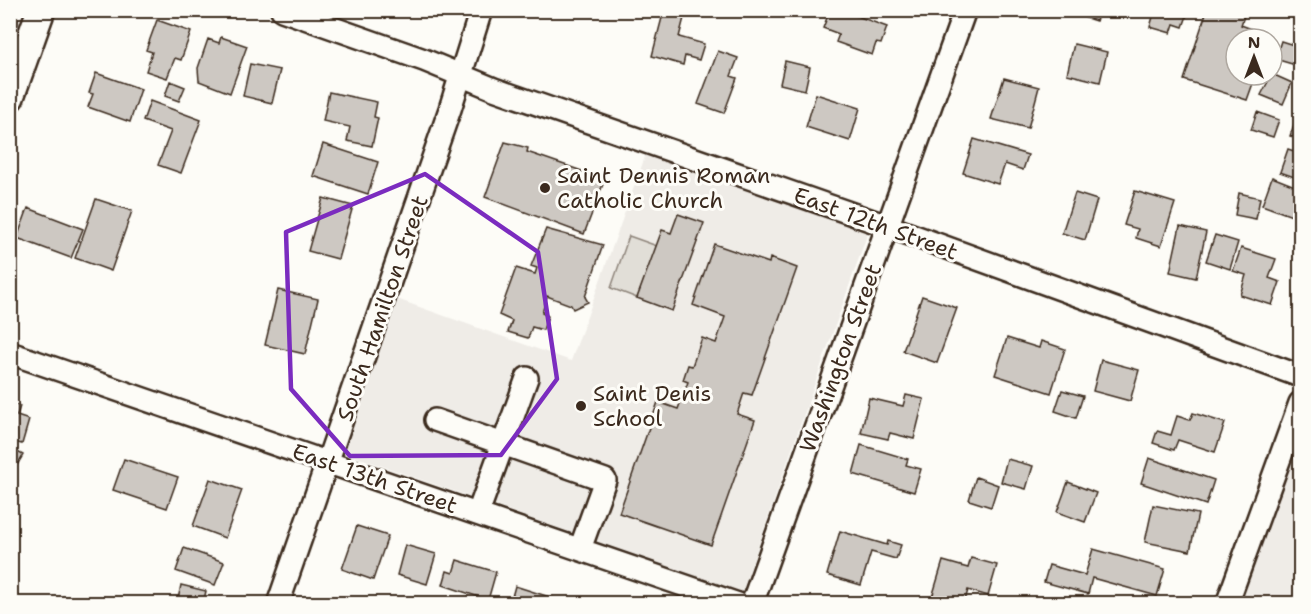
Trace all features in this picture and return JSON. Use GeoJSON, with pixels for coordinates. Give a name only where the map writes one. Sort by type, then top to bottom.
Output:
{"type":"FeatureCollection","features":[{"type":"Feature","properties":{"kind":"main road"},"geometry":{"type":"LineString","coordinates":[[10,97],[41,10]]}},
{"type":"Feature","properties":{"kind":"street","name":"East 12th Street"},"geometry":{"type":"LineString","coordinates":[[282,10],[1300,376]]}},
{"type":"Feature","properties":{"kind":"street","name":"South Hamilton Street"},"geometry":{"type":"LineString","coordinates":[[278,603],[329,462],[481,10]]}},
{"type":"Feature","properties":{"kind":"street","name":"Washington Street"},"geometry":{"type":"LineString","coordinates":[[752,603],[965,10]]}},
{"type":"Feature","properties":{"kind":"street","name":"East 13th Street"},"geometry":{"type":"LineString","coordinates":[[10,353],[738,603]]}},
{"type":"Feature","properties":{"kind":"street"},"geometry":{"type":"LineString","coordinates":[[478,513],[527,378]]}},
{"type":"Feature","properties":{"kind":"street"},"geometry":{"type":"LineString","coordinates":[[1227,603],[1300,403]]}},
{"type":"Feature","properties":{"kind":"street"},"geometry":{"type":"LineString","coordinates":[[435,420],[604,480],[580,549]]}},
{"type":"Feature","properties":{"kind":"highlighted area"},"geometry":{"type":"Polygon","coordinates":[[[425,174],[538,252],[557,379],[501,455],[350,456],[291,389],[286,232],[425,174]]]}},
{"type":"Feature","properties":{"kind":"shaded area","name":"Saint Denis School"},"geometry":{"type":"Polygon","coordinates":[[[646,154],[868,232],[742,592],[339,451],[394,298],[571,361],[646,154]]]}},
{"type":"Feature","properties":{"kind":"shaded area"},"geometry":{"type":"Polygon","coordinates":[[[629,236],[657,246],[637,298],[611,288],[629,236]]]}},
{"type":"Feature","properties":{"kind":"shaded area"},"geometry":{"type":"Polygon","coordinates":[[[1300,438],[1300,603],[1239,603],[1300,438]]]}},
{"type":"Feature","properties":{"kind":"building"},"geometry":{"type":"Polygon","coordinates":[[[664,10],[685,14],[679,37],[704,44],[699,60],[685,56],[683,65],[652,56],[664,10]]]}},
{"type":"Feature","properties":{"kind":"building"},"geometry":{"type":"Polygon","coordinates":[[[830,10],[841,10],[887,27],[881,44],[876,43],[872,55],[836,42],[839,34],[823,28],[830,10]]]}},
{"type":"Feature","properties":{"kind":"building"},"geometry":{"type":"Polygon","coordinates":[[[1061,10],[1100,10],[1096,21],[1061,10]]]}},
{"type":"Feature","properties":{"kind":"building"},"geometry":{"type":"Polygon","coordinates":[[[1155,10],[1189,10],[1183,27],[1174,24],[1171,33],[1150,27],[1155,10]]]}},
{"type":"Feature","properties":{"kind":"building"},"geometry":{"type":"Polygon","coordinates":[[[1207,10],[1246,10],[1241,25],[1246,27],[1224,27],[1224,87],[1252,87],[1247,100],[1184,80],[1207,10]]]}},
{"type":"Feature","properties":{"kind":"building"},"geometry":{"type":"Polygon","coordinates":[[[157,20],[191,32],[181,60],[175,58],[167,78],[146,71],[152,52],[146,50],[157,20]]]}},
{"type":"Feature","properties":{"kind":"building"},"geometry":{"type":"Polygon","coordinates":[[[221,37],[247,46],[230,93],[199,81],[198,68],[208,39],[219,43],[221,37]]]}},
{"type":"Feature","properties":{"kind":"building"},"geometry":{"type":"Polygon","coordinates":[[[1284,42],[1300,47],[1299,66],[1284,62],[1284,42]]]}},
{"type":"Feature","properties":{"kind":"building"},"geometry":{"type":"Polygon","coordinates":[[[1074,44],[1107,52],[1100,82],[1067,74],[1074,44]]]}},
{"type":"Feature","properties":{"kind":"building"},"geometry":{"type":"Polygon","coordinates":[[[718,51],[738,58],[731,76],[737,78],[724,113],[698,104],[718,51]]]}},
{"type":"Feature","properties":{"kind":"building"},"geometry":{"type":"Polygon","coordinates":[[[785,61],[810,67],[805,90],[780,84],[785,61]]]}},
{"type":"Feature","properties":{"kind":"building"},"geometry":{"type":"Polygon","coordinates":[[[250,64],[280,70],[272,103],[243,96],[250,64]]]}},
{"type":"Feature","properties":{"kind":"building"},"geometry":{"type":"Polygon","coordinates":[[[96,73],[141,89],[130,122],[88,107],[93,94],[89,93],[96,73]]]}},
{"type":"Feature","properties":{"kind":"building"},"geometry":{"type":"Polygon","coordinates":[[[1004,78],[1039,87],[1028,128],[991,119],[1004,78]]]}},
{"type":"Feature","properties":{"kind":"building"},"geometry":{"type":"Polygon","coordinates":[[[1284,79],[1292,83],[1283,104],[1261,95],[1265,87],[1284,87],[1284,79]]]}},
{"type":"Feature","properties":{"kind":"building"},"geometry":{"type":"Polygon","coordinates":[[[170,81],[185,87],[179,101],[165,96],[170,81]]]}},
{"type":"Feature","properties":{"kind":"building"},"geometry":{"type":"Polygon","coordinates":[[[329,92],[377,102],[374,117],[378,118],[372,146],[347,141],[350,127],[323,121],[329,92]]]}},
{"type":"Feature","properties":{"kind":"building"},"geometry":{"type":"Polygon","coordinates":[[[816,94],[860,108],[850,141],[806,127],[816,94]]]}},
{"type":"Feature","properties":{"kind":"building"},"geometry":{"type":"Polygon","coordinates":[[[150,101],[201,120],[181,173],[158,165],[171,131],[143,121],[150,101]]]}},
{"type":"Feature","properties":{"kind":"building"},"geometry":{"type":"Polygon","coordinates":[[[1257,112],[1279,120],[1273,137],[1251,130],[1257,112]]]}},
{"type":"Feature","properties":{"kind":"building"},"geometry":{"type":"Polygon","coordinates":[[[1298,113],[1300,113],[1300,139],[1290,136],[1298,113]]]}},
{"type":"Feature","properties":{"kind":"building"},"geometry":{"type":"Polygon","coordinates":[[[974,139],[1028,155],[1023,170],[1005,164],[998,184],[963,173],[974,139]]]}},
{"type":"Feature","properties":{"kind":"building","name":"Saint Dennis Roman Catholic Church"},"geometry":{"type":"Polygon","coordinates":[[[505,142],[528,148],[527,152],[605,179],[584,234],[485,197],[505,142]]]}},
{"type":"Feature","properties":{"kind":"building"},"geometry":{"type":"Polygon","coordinates":[[[323,144],[378,162],[368,194],[313,176],[323,144]]]}},
{"type":"Feature","properties":{"kind":"building"},"geometry":{"type":"Polygon","coordinates":[[[1288,149],[1300,153],[1300,179],[1280,172],[1288,149]]]}},
{"type":"Feature","properties":{"kind":"building"},"geometry":{"type":"Polygon","coordinates":[[[1272,177],[1300,188],[1300,219],[1262,205],[1272,177]]]}},
{"type":"Feature","properties":{"kind":"building"},"geometry":{"type":"Polygon","coordinates":[[[1135,191],[1175,203],[1161,246],[1136,238],[1138,229],[1124,225],[1135,191]]]}},
{"type":"Feature","properties":{"kind":"building"},"geometry":{"type":"Polygon","coordinates":[[[1075,193],[1097,200],[1085,240],[1062,233],[1075,193]]]}},
{"type":"Feature","properties":{"kind":"building"},"geometry":{"type":"Polygon","coordinates":[[[1239,193],[1260,198],[1256,219],[1235,215],[1239,193]]]}},
{"type":"Feature","properties":{"kind":"building"},"geometry":{"type":"Polygon","coordinates":[[[323,198],[353,206],[338,259],[308,251],[323,198]]]}},
{"type":"Feature","properties":{"kind":"building"},"geometry":{"type":"Polygon","coordinates":[[[96,199],[132,211],[111,271],[75,258],[96,199]]]}},
{"type":"Feature","properties":{"kind":"building"},"geometry":{"type":"Polygon","coordinates":[[[28,208],[83,229],[71,258],[17,238],[28,208]]]}},
{"type":"Feature","properties":{"kind":"building"},"geometry":{"type":"Polygon","coordinates":[[[678,214],[704,223],[672,311],[637,298],[662,230],[671,233],[678,214]]]}},
{"type":"Feature","properties":{"kind":"building"},"geometry":{"type":"Polygon","coordinates":[[[1180,226],[1206,232],[1196,278],[1170,272],[1180,226]]]}},
{"type":"Feature","properties":{"kind":"building"},"geometry":{"type":"Polygon","coordinates":[[[546,229],[603,245],[585,297],[588,302],[573,309],[571,305],[547,296],[542,313],[548,316],[543,330],[532,327],[528,338],[508,332],[512,321],[499,315],[516,268],[535,274],[537,268],[531,266],[546,229]]]}},
{"type":"Feature","properties":{"kind":"building"},"geometry":{"type":"Polygon","coordinates":[[[1215,235],[1238,242],[1230,269],[1206,261],[1215,235]]]}},
{"type":"Feature","properties":{"kind":"building"},"geometry":{"type":"Polygon","coordinates":[[[714,244],[769,263],[770,258],[797,268],[752,395],[744,393],[737,414],[755,420],[711,545],[619,513],[658,402],[678,409],[688,382],[683,380],[688,365],[692,366],[702,338],[716,343],[725,317],[693,305],[714,244]]]}},
{"type":"Feature","properties":{"kind":"building"},"geometry":{"type":"Polygon","coordinates":[[[1241,248],[1276,259],[1269,278],[1280,282],[1272,305],[1240,295],[1246,275],[1233,271],[1241,248]]]}},
{"type":"Feature","properties":{"kind":"building"},"geometry":{"type":"Polygon","coordinates":[[[278,290],[318,299],[305,354],[265,345],[278,290]]]}},
{"type":"Feature","properties":{"kind":"building"},"geometry":{"type":"Polygon","coordinates":[[[922,296],[957,308],[937,363],[903,351],[922,296]]]}},
{"type":"Feature","properties":{"kind":"building"},"geometry":{"type":"Polygon","coordinates":[[[1007,338],[1039,348],[1041,341],[1065,349],[1051,393],[995,375],[1007,338]]]}},
{"type":"Feature","properties":{"kind":"building"},"geometry":{"type":"Polygon","coordinates":[[[1101,360],[1139,370],[1130,401],[1093,391],[1101,360]]]}},
{"type":"Feature","properties":{"kind":"building"},"geometry":{"type":"Polygon","coordinates":[[[1062,390],[1083,396],[1076,418],[1055,411],[1062,390]]]}},
{"type":"Feature","properties":{"kind":"building"},"geometry":{"type":"Polygon","coordinates":[[[906,395],[924,399],[914,439],[890,433],[888,439],[861,433],[869,398],[903,406],[906,395]]]}},
{"type":"Feature","properties":{"kind":"building"},"geometry":{"type":"Polygon","coordinates":[[[10,403],[20,406],[17,416],[29,420],[22,444],[10,441],[10,403]]]}},
{"type":"Feature","properties":{"kind":"building"},"geometry":{"type":"Polygon","coordinates":[[[1193,413],[1225,423],[1215,452],[1178,440],[1174,450],[1153,443],[1157,431],[1171,435],[1177,416],[1190,420],[1193,413]]]}},
{"type":"Feature","properties":{"kind":"building"},"geometry":{"type":"Polygon","coordinates":[[[861,445],[908,459],[906,465],[921,469],[914,492],[853,474],[861,445]]]}},
{"type":"Feature","properties":{"kind":"building"},"geometry":{"type":"Polygon","coordinates":[[[10,448],[23,455],[13,472],[10,470],[10,448]]]}},
{"type":"Feature","properties":{"kind":"building"},"geometry":{"type":"Polygon","coordinates":[[[1149,458],[1214,480],[1206,505],[1141,483],[1149,458]]]}},
{"type":"Feature","properties":{"kind":"building"},"geometry":{"type":"Polygon","coordinates":[[[124,459],[178,477],[167,508],[113,490],[124,459]]]}},
{"type":"Feature","properties":{"kind":"building"},"geometry":{"type":"Polygon","coordinates":[[[1007,459],[1033,466],[1026,489],[1001,482],[1007,459]]]}},
{"type":"Feature","properties":{"kind":"building"},"geometry":{"type":"Polygon","coordinates":[[[976,477],[998,485],[991,507],[969,500],[976,477]]]}},
{"type":"Feature","properties":{"kind":"building"},"geometry":{"type":"Polygon","coordinates":[[[210,479],[242,490],[225,538],[193,526],[210,479]]]}},
{"type":"Feature","properties":{"kind":"building"},"geometry":{"type":"Polygon","coordinates":[[[1068,482],[1096,493],[1085,522],[1057,512],[1068,482]]]}},
{"type":"Feature","properties":{"kind":"building"},"geometry":{"type":"Polygon","coordinates":[[[1153,505],[1198,514],[1190,551],[1145,542],[1153,505]]]}},
{"type":"Feature","properties":{"kind":"building"},"geometry":{"type":"Polygon","coordinates":[[[357,526],[388,536],[373,580],[342,569],[357,526]]]}},
{"type":"Feature","properties":{"kind":"building"},"geometry":{"type":"Polygon","coordinates":[[[840,531],[887,545],[888,541],[901,545],[896,559],[871,552],[861,585],[827,575],[840,531]]]}},
{"type":"Feature","properties":{"kind":"building"},"geometry":{"type":"Polygon","coordinates":[[[405,545],[436,554],[427,584],[397,575],[405,545]]]}},
{"type":"Feature","properties":{"kind":"building"},"geometry":{"type":"Polygon","coordinates":[[[184,548],[224,562],[215,585],[176,571],[184,548]]]}},
{"type":"Feature","properties":{"kind":"building"},"geometry":{"type":"Polygon","coordinates":[[[1093,549],[1165,569],[1157,596],[1092,578],[1088,594],[1044,582],[1049,565],[1085,575],[1093,549]]]}},
{"type":"Feature","properties":{"kind":"building"},"geometry":{"type":"Polygon","coordinates":[[[971,558],[997,565],[988,596],[968,590],[964,604],[930,604],[943,561],[968,568],[971,558]]]}},
{"type":"Feature","properties":{"kind":"building"},"geometry":{"type":"Polygon","coordinates":[[[457,560],[496,572],[488,600],[443,585],[447,571],[453,573],[457,560]]]}},
{"type":"Feature","properties":{"kind":"building"},"geometry":{"type":"Polygon","coordinates":[[[181,585],[206,591],[203,604],[177,604],[181,585]]]}},
{"type":"Feature","properties":{"kind":"building"},"geometry":{"type":"Polygon","coordinates":[[[515,586],[556,599],[555,604],[510,604],[515,586]]]}},
{"type":"Feature","properties":{"kind":"place","name":"Saint Dennis Roman Catholic Church"},"geometry":{"type":"Point","coordinates":[545,188]}},
{"type":"Feature","properties":{"kind":"place","name":"Saint Denis School"},"geometry":{"type":"Point","coordinates":[581,406]}}]}
